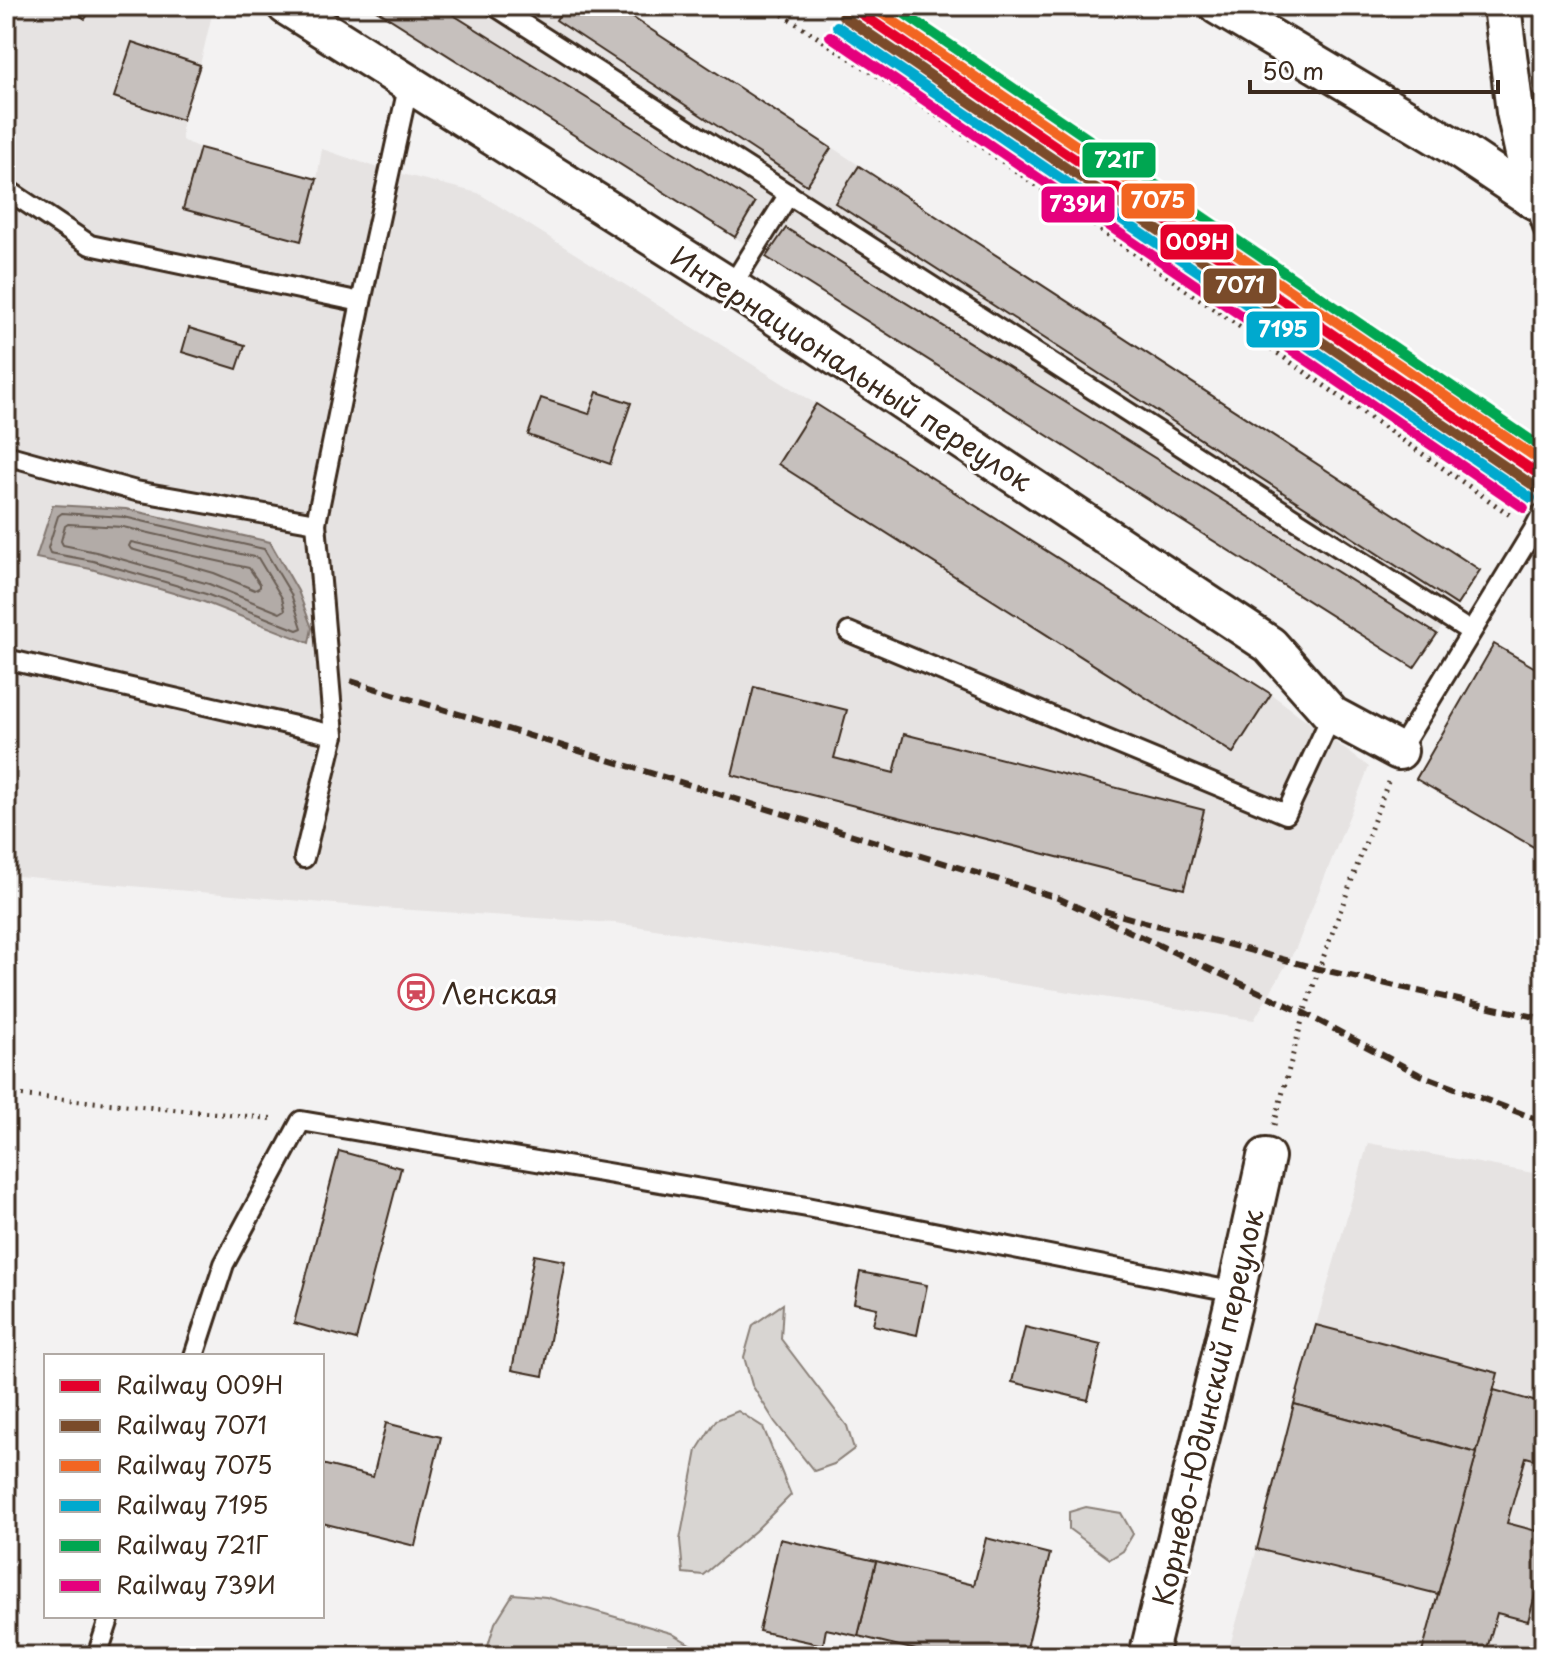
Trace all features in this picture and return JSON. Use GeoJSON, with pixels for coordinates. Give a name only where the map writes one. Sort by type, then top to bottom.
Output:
{"type":"FeatureCollection","features":[{"type":"Feature","properties":{"kind":"street","name":"Интернациональный переулок"},"geometry":{"type":"LineString","coordinates":[[286,6],[731,287],[1270,645],[1332,715],[1399,751]]}},
{"type":"Feature","properties":{"kind":"street"},"geometry":{"type":"LineString","coordinates":[[1218,6],[1456,148],[1541,210]]}},
{"type":"Feature","properties":{"kind":"street"},"geometry":{"type":"LineString","coordinates":[[1502,6],[1515,112],[1541,210]]}},
{"type":"Feature","properties":{"kind":"street","name":"Корнево-Юдинский переулок"},"geometry":{"type":"LineString","coordinates":[[1148,1656],[1266,1157]]}},
{"type":"Feature","properties":{"kind":"lane"},"geometry":{"type":"LineString","coordinates":[[495,6],[1471,632]]}},
{"type":"Feature","properties":{"kind":"lane"},"geometry":{"type":"LineString","coordinates":[[304,858],[334,735],[316,523],[409,83]]}},
{"type":"Feature","properties":{"kind":"lane"},"geometry":{"type":"LineString","coordinates":[[6,189],[90,245],[361,302]]}},
{"type":"Feature","properties":{"kind":"lane"},"geometry":{"type":"LineString","coordinates":[[731,287],[789,194]]}},
{"type":"Feature","properties":{"kind":"lane"},"geometry":{"type":"LineString","coordinates":[[6,455],[136,491],[316,523]]}},
{"type":"Feature","properties":{"kind":"lane"},"geometry":{"type":"LineString","coordinates":[[1399,751],[1544,510]]}},
{"type":"Feature","properties":{"kind":"lane"},"geometry":{"type":"LineString","coordinates":[[849,632],[1286,814],[1332,715]]}},
{"type":"Feature","properties":{"kind":"lane"},"geometry":{"type":"LineString","coordinates":[[6,659],[334,735]]}},
{"type":"Feature","properties":{"kind":"lane"},"geometry":{"type":"LineString","coordinates":[[195,1354],[224,1264],[301,1121],[807,1207],[1236,1292]]}},
{"type":"Feature","properties":{"kind":"lane"},"geometry":{"type":"LineString","coordinates":[[97,1656],[109,1618]]}},
{"type":"Feature","properties":{"kind":"path"},"geometry":{"type":"LineString","coordinates":[[769,6],[901,91],[1533,531]]}},
{"type":"Feature","properties":{"kind":"path"},"geometry":{"type":"LineString","coordinates":[[1266,1157],[1304,1013],[1399,751]]}},
{"type":"Feature","properties":{"kind":"path"},"geometry":{"type":"LineString","coordinates":[[6,1094],[301,1121]]}},
{"type":"Feature","properties":{"kind":"shaded area"},"geometry":{"type":"Polygon","coordinates":[[[6,6],[214,6],[200,65],[182,120],[182,140],[200,148],[317,179],[322,149],[378,168],[478,193],[1271,694],[1369,767],[1296,948],[1254,1020],[615,923],[380,908],[6,875],[6,6]]]}},
{"type":"Feature","properties":{"kind":"shaded area"},"geometry":{"type":"Polygon","coordinates":[[[370,6],[615,6],[1480,570],[1414,668],[370,6]]]}},
{"type":"Feature","properties":{"kind":"shaded area"},"geometry":{"type":"Polygon","coordinates":[[[1368,1143],[1544,1175],[1544,1656],[1227,1656],[1368,1143]]]}},
{"type":"Feature","properties":{"kind":"shaded area"},"geometry":{"type":"Polygon","coordinates":[[[783,1304],[781,1339],[847,1426],[854,1449],[834,1464],[814,1471],[775,1422],[752,1385],[744,1357],[753,1325],[783,1304]]]}},
{"type":"Feature","properties":{"kind":"shaded area"},"geometry":{"type":"Polygon","coordinates":[[[738,1411],[763,1427],[791,1495],[755,1531],[703,1575],[683,1573],[680,1540],[697,1450],[716,1420],[738,1411]]]}},
{"type":"Feature","properties":{"kind":"shaded area"},"geometry":{"type":"Polygon","coordinates":[[[1086,1507],[1121,1513],[1133,1534],[1123,1551],[1110,1559],[1069,1529],[1069,1512],[1086,1507]]]}},
{"type":"Feature","properties":{"kind":"shaded area"},"geometry":{"type":"Polygon","coordinates":[[[513,1594],[546,1597],[671,1633],[710,1656],[485,1656],[495,1623],[513,1594]]]}},
{"type":"Feature","properties":{"kind":"water"},"geometry":{"type":"Polygon","coordinates":[[[53,505],[126,509],[270,542],[298,591],[312,628],[309,643],[204,602],[91,569],[36,558],[53,505]]]}},
{"type":"Feature","properties":{"kind":"building"},"geometry":{"type":"Polygon","coordinates":[[[65,6],[94,6],[85,19],[65,6]]]}},
{"type":"Feature","properties":{"kind":"building"},"geometry":{"type":"Polygon","coordinates":[[[370,6],[439,6],[755,203],[735,237],[370,6]]]}},
{"type":"Feature","properties":{"kind":"building"},"geometry":{"type":"Polygon","coordinates":[[[565,6],[615,6],[831,148],[807,185],[556,20],[565,6]]]}},
{"type":"Feature","properties":{"kind":"building"},"geometry":{"type":"Polygon","coordinates":[[[132,42],[200,65],[182,120],[114,97],[132,42]]]}},
{"type":"Feature","properties":{"kind":"building"},"geometry":{"type":"Polygon","coordinates":[[[200,148],[317,179],[301,241],[183,209],[200,148]]]}},
{"type":"Feature","properties":{"kind":"building"},"geometry":{"type":"Polygon","coordinates":[[[859,166],[1480,570],[1457,605],[835,203],[859,166]]]}},
{"type":"Feature","properties":{"kind":"building"},"geometry":{"type":"Polygon","coordinates":[[[786,228],[1437,634],[1414,668],[766,257],[786,228]]]}},
{"type":"Feature","properties":{"kind":"building"},"geometry":{"type":"Polygon","coordinates":[[[189,328],[245,345],[237,369],[182,352],[189,328]]]}},
{"type":"Feature","properties":{"kind":"building"},"geometry":{"type":"Polygon","coordinates":[[[597,392],[631,403],[610,464],[528,435],[541,398],[589,414],[597,392]]]}},
{"type":"Feature","properties":{"kind":"building"},"geometry":{"type":"Polygon","coordinates":[[[816,404],[1271,694],[1233,753],[778,464],[816,404]]]}},
{"type":"Feature","properties":{"kind":"building"},"geometry":{"type":"Polygon","coordinates":[[[1494,644],[1544,673],[1544,853],[1416,779],[1494,644]]]}},
{"type":"Feature","properties":{"kind":"building"},"geometry":{"type":"Polygon","coordinates":[[[754,687],[847,710],[834,758],[894,773],[904,734],[1204,810],[1184,889],[732,775],[754,687]]]}},
{"type":"Feature","properties":{"kind":"building"},"geometry":{"type":"Polygon","coordinates":[[[339,1151],[401,1168],[356,1340],[294,1323],[339,1151]]]}},
{"type":"Feature","properties":{"kind":"building"},"geometry":{"type":"Polygon","coordinates":[[[534,1255],[565,1261],[543,1376],[512,1370],[534,1255]]]}},
{"type":"Feature","properties":{"kind":"building"},"geometry":{"type":"Polygon","coordinates":[[[860,1272],[927,1285],[917,1335],[873,1325],[877,1308],[854,1303],[860,1272]]]}},
{"type":"Feature","properties":{"kind":"building"},"geometry":{"type":"Polygon","coordinates":[[[1316,1325],[1498,1373],[1477,1453],[1294,1404],[1316,1325]]]}},
{"type":"Feature","properties":{"kind":"building"},"geometry":{"type":"Polygon","coordinates":[[[1025,1327],[1101,1345],[1088,1400],[1012,1382],[1025,1327]]]}},
{"type":"Feature","properties":{"kind":"building"},"geometry":{"type":"Polygon","coordinates":[[[1494,1390],[1544,1404],[1544,1462],[1526,1457],[1507,1523],[1544,1533],[1544,1563],[1528,1621],[1497,1613],[1485,1656],[1421,1656],[1494,1390]]]}},
{"type":"Feature","properties":{"kind":"building"},"geometry":{"type":"Polygon","coordinates":[[[1294,1404],[1477,1453],[1438,1594],[1257,1549],[1294,1404]]]}},
{"type":"Feature","properties":{"kind":"building"},"geometry":{"type":"Polygon","coordinates":[[[386,1423],[441,1437],[415,1546],[324,1523],[324,1465],[373,1477],[386,1423]]]}},
{"type":"Feature","properties":{"kind":"building"},"geometry":{"type":"Polygon","coordinates":[[[986,1538],[1050,1554],[1025,1656],[941,1656],[858,1636],[876,1561],[974,1585],[986,1538]]]}},
{"type":"Feature","properties":{"kind":"building"},"geometry":{"type":"Polygon","coordinates":[[[780,1539],[876,1561],[858,1636],[826,1629],[823,1645],[759,1631],[780,1539]]]}},
{"type":"Feature","properties":{"kind":"railway"},"geometry":{"type":"LineString","coordinates":[[351,681],[1058,898],[1304,1013],[1418,1074],[1544,1122]]}},
{"type":"Feature","properties":{"kind":"railway"},"geometry":{"type":"LineString","coordinates":[[1104,911],[1319,969],[1544,1019]]}},
{"type":"Feature","properties":{"kind":"rail line","name":"009Н"},"geometry":{"type":"LineString","coordinates":[[850,6],[1544,478]]}},
{"type":"Feature","properties":{"kind":"rail line","name":"7075"},"geometry":{"type":"LineString","coordinates":[[871,6],[1544,463]]}},
{"type":"Feature","properties":{"kind":"rail line","name":"721Г"},"geometry":{"type":"LineString","coordinates":[[893,6],[1544,449]]}},
{"type":"Feature","properties":{"kind":"rail line","name":"7071"},"geometry":{"type":"LineString","coordinates":[[843,16],[1537,488]]}},
{"type":"Feature","properties":{"kind":"rail line","name":"7195"},"geometry":{"type":"LineString","coordinates":[[837,26],[1531,498]]}},
{"type":"Feature","properties":{"kind":"rail line","name":"739И"},"geometry":{"type":"LineString","coordinates":[[830,36],[1524,508]]}},
{"type":"Feature","properties":{"kind":"place","name":"Ленская"},"geometry":{"type":"Point","coordinates":[416,992]}}]}
